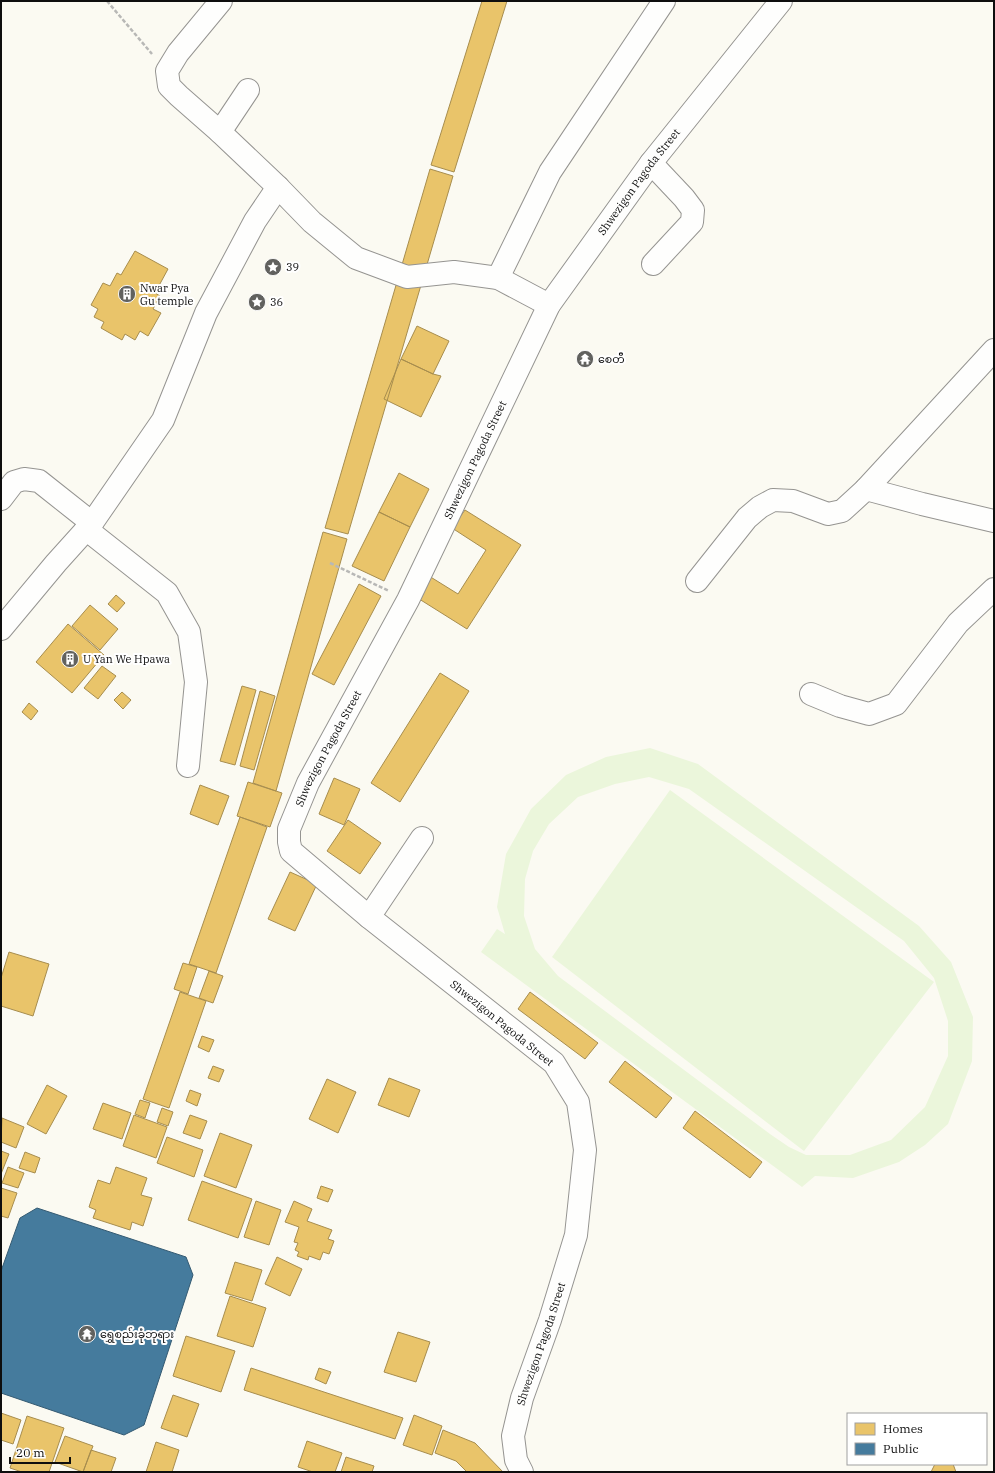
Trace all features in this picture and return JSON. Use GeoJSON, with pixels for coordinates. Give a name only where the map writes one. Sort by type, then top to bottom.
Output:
{"type":"FeatureCollection","features":[{"type":"Feature","properties":{"kind":"street"},"geometry":{"type":"LineString","coordinates":[[221,1],[178,53],[167,71],[169,86],[278,187],[312,222],[356,258],[407,277],[454,272],[498,278],[549,305]]}},
{"type":"Feature","properties":{"kind":"street"},"geometry":{"type":"LineString","coordinates":[[498,278],[550,172],[664,1]]}},
{"type":"Feature","properties":{"kind":"street","name":"Shwezigon Pagoda Street"},"geometry":{"type":"LineString","coordinates":[[522,1472],[516,1460],[513,1436],[522,1398],[550,1320],[576,1235],[585,1150],[578,1102],[554,1063],[369,917],[291,851],[289,842],[290,829],[308,783],[408,600],[549,305],[651,163],[781,1]]}},
{"type":"Feature","properties":{"kind":"street"},"geometry":{"type":"LineString","coordinates":[[220,132],[248,90]]}},
{"type":"Feature","properties":{"kind":"street"},"geometry":{"type":"LineString","coordinates":[[651,163],[694,210],[692,222],[653,264]]}},
{"type":"Feature","properties":{"kind":"street"},"geometry":{"type":"LineString","coordinates":[[1,629],[56,563],[90,526],[162,420],[206,314],[255,221],[278,187]]}},
{"type":"Feature","properties":{"kind":"street"},"geometry":{"type":"LineString","coordinates":[[697,581],[747,518],[760,507],[773,500],[793,501],[828,514],[842,511],[866,489],[994,350]]}},
{"type":"Feature","properties":{"kind":"street"},"geometry":{"type":"LineString","coordinates":[[1,498],[14,482],[24,479],[39,481],[167,593],[189,632],[196,682],[188,766]]}},
{"type":"Feature","properties":{"kind":"street"},"geometry":{"type":"LineString","coordinates":[[866,489],[994,521]]}},
{"type":"Feature","properties":{"kind":"street"},"geometry":{"type":"LineString","coordinates":[[811,694],[840,706],[870,714],[896,704],[958,623],[994,589]]}},
{"type":"Feature","properties":{"kind":"street"},"geometry":{"type":"LineString","coordinates":[[369,917],[422,838]]}},
{"type":"Feature","properties":{"kind":"path"},"geometry":{"type":"LineString","coordinates":[[107,1],[167,71]]}},
{"type":"Feature","properties":{"kind":"path"},"geometry":{"type":"LineString","coordinates":[[330,563],[408,600]]}},
{"type":"Feature","properties":{"kind":"green space"},"geometry":{"type":"Polygon","coordinates":[[[650,748],[698,764],[919,926],[951,962],[973,1017],[972,1061],[948,1124],[925,1145],[899,1162],[853,1178],[815,1176],[802,1187],[481,952],[497,929],[505,934],[497,907],[506,854],[531,809],[566,775],[606,757],[650,748]],[[649,777],[615,784],[578,797],[549,824],[533,851],[525,879],[524,916],[535,949],[558,976],[789,1147],[806,1155],[850,1155],[891,1140],[925,1107],[948,1056],[948,1021],[934,978],[904,941],[689,789],[649,777]]]}},
{"type":"Feature","properties":{"kind":"green space"},"geometry":{"type":"Polygon","coordinates":[[[670,790],[934,982],[804,1151],[552,957],[670,790]]]}},
{"type":"Feature","properties":{"kind":"building: Homes"},"geometry":{"type":"Polygon","coordinates":[[[482,1],[507,1],[454,172],[431,165],[482,1]]]}},
{"type":"Feature","properties":{"kind":"building: Homes"},"geometry":{"type":"Polygon","coordinates":[[[430,169],[453,176],[348,534],[325,528],[430,169]]]}},
{"type":"Feature","properties":{"kind":"building: Homes","name":"Nwar Pya Gu temple"},"geometry":{"type":"Polygon","coordinates":[[[135,251],[168,269],[155,293],[160,296],[153,309],[161,313],[148,336],[140,331],[135,340],[125,334],[122,340],[101,328],[104,322],[94,317],[98,309],[91,305],[103,283],[110,286],[117,273],[121,275],[135,251]]]}},
{"type":"Feature","properties":{"kind":"building: Homes"},"geometry":{"type":"Polygon","coordinates":[[[417,326],[449,341],[433,374],[401,359],[417,326]]]}},
{"type":"Feature","properties":{"kind":"building: Homes"},"geometry":{"type":"Polygon","coordinates":[[[401,359],[433,374],[441,376],[421,417],[384,399],[401,359]]]}},
{"type":"Feature","properties":{"kind":"building: Homes"},"geometry":{"type":"Polygon","coordinates":[[[399,473],[429,489],[410,527],[379,512],[399,473]]]}},
{"type":"Feature","properties":{"kind":"building: Homes"},"geometry":{"type":"Polygon","coordinates":[[[465,510],[521,545],[467,629],[416,597],[429,576],[458,594],[486,550],[452,528],[465,510]]]}},
{"type":"Feature","properties":{"kind":"building: Homes"},"geometry":{"type":"Polygon","coordinates":[[[379,512],[410,527],[384,581],[352,566],[379,512]]]}},
{"type":"Feature","properties":{"kind":"building: Homes"},"geometry":{"type":"Polygon","coordinates":[[[323,532],[347,539],[276,791],[253,783],[323,532]]]}},
{"type":"Feature","properties":{"kind":"building: Homes"},"geometry":{"type":"Polygon","coordinates":[[[359,584],[381,596],[334,685],[312,674],[359,584]]]}},
{"type":"Feature","properties":{"kind":"building: Homes"},"geometry":{"type":"Polygon","coordinates":[[[116,595],[125,603],[117,612],[108,604],[116,595]]]}},
{"type":"Feature","properties":{"kind":"building: Homes"},"geometry":{"type":"Polygon","coordinates":[[[90,605],[118,629],[100,650],[72,626],[90,605]]]}},
{"type":"Feature","properties":{"kind":"building: Homes","name":"U Yan We Hpawa"},"geometry":{"type":"Polygon","coordinates":[[[68,624],[104,655],[72,693],[36,662],[68,624]]]}},
{"type":"Feature","properties":{"kind":"building: Homes"},"geometry":{"type":"Polygon","coordinates":[[[102,666],[116,676],[98,699],[84,688],[102,666]]]}},
{"type":"Feature","properties":{"kind":"building: Homes"},"geometry":{"type":"Polygon","coordinates":[[[440,673],[469,691],[400,802],[371,783],[440,673]]]}},
{"type":"Feature","properties":{"kind":"building: Homes"},"geometry":{"type":"Polygon","coordinates":[[[242,686],[256,690],[235,765],[220,761],[242,686]]]}},
{"type":"Feature","properties":{"kind":"building: Homes"},"geometry":{"type":"Polygon","coordinates":[[[260,691],[275,696],[254,770],[240,766],[260,691]]]}},
{"type":"Feature","properties":{"kind":"building: Homes"},"geometry":{"type":"Polygon","coordinates":[[[122,692],[131,700],[123,709],[114,700],[122,692]]]}},
{"type":"Feature","properties":{"kind":"building: Homes"},"geometry":{"type":"Polygon","coordinates":[[[29,703],[38,711],[31,720],[22,712],[29,703]]]}},
{"type":"Feature","properties":{"kind":"building: Homes"},"geometry":{"type":"Polygon","coordinates":[[[334,778],[360,789],[344,825],[319,814],[334,778]]]}},
{"type":"Feature","properties":{"kind":"building: Homes"},"geometry":{"type":"Polygon","coordinates":[[[248,782],[282,793],[270,827],[237,816],[248,782]]]}},
{"type":"Feature","properties":{"kind":"building: Homes"},"geometry":{"type":"Polygon","coordinates":[[[200,785],[229,796],[218,825],[190,814],[200,785]]]}},
{"type":"Feature","properties":{"kind":"building: Homes"},"geometry":{"type":"Polygon","coordinates":[[[240,817],[267,827],[216,973],[189,964],[240,817]]]}},
{"type":"Feature","properties":{"kind":"building: Homes"},"geometry":{"type":"Polygon","coordinates":[[[348,820],[381,843],[360,874],[327,851],[348,820]]]}},
{"type":"Feature","properties":{"kind":"building: Homes"},"geometry":{"type":"Polygon","coordinates":[[[290,872],[317,884],[295,931],[268,919],[290,872]]]}},
{"type":"Feature","properties":{"kind":"building: Homes"},"geometry":{"type":"Polygon","coordinates":[[[9,952],[49,964],[33,1016],[1,1006],[1,978],[9,952]]]}},
{"type":"Feature","properties":{"kind":"building: Homes"},"geometry":{"type":"Polygon","coordinates":[[[183,963],[197,967],[188,994],[174,989],[183,963]]]}},
{"type":"Feature","properties":{"kind":"building: Homes"},"geometry":{"type":"Polygon","coordinates":[[[209,971],[223,976],[213,1003],[199,998],[209,971]]]}},
{"type":"Feature","properties":{"kind":"building: Homes"},"geometry":{"type":"Polygon","coordinates":[[[180,992],[206,1001],[169,1108],[143,1099],[180,992]]]}},
{"type":"Feature","properties":{"kind":"building: Homes"},"geometry":{"type":"Polygon","coordinates":[[[530,992],[598,1043],[585,1059],[518,1009],[530,992]]]}},
{"type":"Feature","properties":{"kind":"building: Homes"},"geometry":{"type":"Polygon","coordinates":[[[202,1036],[214,1040],[209,1052],[198,1047],[202,1036]]]}},
{"type":"Feature","properties":{"kind":"building: Homes"},"geometry":{"type":"Polygon","coordinates":[[[625,1061],[672,1098],[656,1118],[609,1082],[625,1061]]]}},
{"type":"Feature","properties":{"kind":"building: Homes"},"geometry":{"type":"Polygon","coordinates":[[[213,1066],[224,1070],[219,1082],[208,1078],[213,1066]]]}},
{"type":"Feature","properties":{"kind":"building: Homes"},"geometry":{"type":"Polygon","coordinates":[[[389,1078],[420,1090],[409,1117],[378,1105],[389,1078]]]}},
{"type":"Feature","properties":{"kind":"building: Homes"},"geometry":{"type":"Polygon","coordinates":[[[327,1079],[356,1092],[338,1133],[309,1119],[327,1079]]]}},
{"type":"Feature","properties":{"kind":"building: Homes"},"geometry":{"type":"Polygon","coordinates":[[[47,1085],[67,1096],[46,1134],[27,1124],[47,1085]]]}},
{"type":"Feature","properties":{"kind":"building: Homes"},"geometry":{"type":"Polygon","coordinates":[[[190,1090],[201,1094],[197,1106],[186,1101],[190,1090]]]}},
{"type":"Feature","properties":{"kind":"building: Homes"},"geometry":{"type":"Polygon","coordinates":[[[140,1100],[150,1103],[145,1118],[135,1114],[140,1100]]]}},
{"type":"Feature","properties":{"kind":"building: Homes"},"geometry":{"type":"Polygon","coordinates":[[[103,1103],[131,1113],[122,1139],[93,1129],[103,1103]]]}},
{"type":"Feature","properties":{"kind":"building: Homes"},"geometry":{"type":"Polygon","coordinates":[[[162,1108],[173,1112],[168,1126],[157,1122],[162,1108]]]}},
{"type":"Feature","properties":{"kind":"building: Homes"},"geometry":{"type":"Polygon","coordinates":[[[695,1111],[762,1162],[750,1178],[683,1128],[695,1111]]]}},
{"type":"Feature","properties":{"kind":"building: Homes"},"geometry":{"type":"Polygon","coordinates":[[[134,1115],[167,1127],[156,1158],[123,1146],[134,1115]]]}},
{"type":"Feature","properties":{"kind":"building: Homes"},"geometry":{"type":"Polygon","coordinates":[[[190,1115],[207,1121],[200,1139],[183,1133],[190,1115]]]}},
{"type":"Feature","properties":{"kind":"building: Homes"},"geometry":{"type":"Polygon","coordinates":[[[2,1118],[24,1127],[16,1148],[1,1142],[2,1118]]]}},
{"type":"Feature","properties":{"kind":"building: Homes"},"geometry":{"type":"Polygon","coordinates":[[[220,1133],[252,1145],[236,1188],[204,1176],[220,1133]]]}},
{"type":"Feature","properties":{"kind":"building: Homes"},"geometry":{"type":"Polygon","coordinates":[[[167,1137],[203,1150],[194,1177],[157,1163],[167,1137]]]}},
{"type":"Feature","properties":{"kind":"building: Homes"},"geometry":{"type":"Polygon","coordinates":[[[1,1151],[9,1154],[1,1174],[1,1151]]]}},
{"type":"Feature","properties":{"kind":"building: Homes"},"geometry":{"type":"Polygon","coordinates":[[[25,1152],[40,1158],[35,1173],[19,1168],[25,1152]]]}},
{"type":"Feature","properties":{"kind":"building: Homes"},"geometry":{"type":"Polygon","coordinates":[[[8,1167],[24,1173],[18,1188],[2,1183],[8,1167]]]}},
{"type":"Feature","properties":{"kind":"building: Homes"},"geometry":{"type":"Polygon","coordinates":[[[116,1167],[147,1178],[141,1195],[152,1198],[143,1226],[132,1222],[130,1230],[93,1218],[96,1210],[89,1207],[98,1180],[110,1184],[116,1167]]]}},
{"type":"Feature","properties":{"kind":"building: Homes"},"geometry":{"type":"Polygon","coordinates":[[[202,1181],[252,1199],[238,1238],[188,1220],[202,1181]]]}},
{"type":"Feature","properties":{"kind":"building: Homes"},"geometry":{"type":"Polygon","coordinates":[[[321,1186],[333,1190],[328,1202],[317,1198],[321,1186]]]}},
{"type":"Feature","properties":{"kind":"building: Homes"},"geometry":{"type":"Polygon","coordinates":[[[1,1188],[17,1193],[8,1218],[1,1216],[1,1188]]]}},
{"type":"Feature","properties":{"kind":"building: Homes"},"geometry":{"type":"Polygon","coordinates":[[[256,1201],[281,1210],[269,1245],[244,1237],[256,1201]]]}},
{"type":"Feature","properties":{"kind":"building: Homes"},"geometry":{"type":"Polygon","coordinates":[[[294,1201],[312,1209],[307,1221],[332,1230],[328,1239],[334,1241],[329,1254],[323,1252],[320,1260],[309,1256],[308,1260],[297,1256],[299,1252],[295,1250],[298,1243],[294,1242],[299,1227],[285,1222],[294,1201]]]}},
{"type":"Feature","properties":{"kind":"building: Homes"},"geometry":{"type":"Polygon","coordinates":[[[277,1257],[302,1269],[290,1296],[265,1284],[277,1257]]]}},
{"type":"Feature","properties":{"kind":"building: Homes"},"geometry":{"type":"Polygon","coordinates":[[[235,1262],[262,1270],[252,1301],[225,1293],[235,1262]]]}},
{"type":"Feature","properties":{"kind":"building: Homes"},"geometry":{"type":"Polygon","coordinates":[[[230,1296],[266,1308],[253,1347],[217,1336],[230,1296]]]}},
{"type":"Feature","properties":{"kind":"building: Homes"},"geometry":{"type":"Polygon","coordinates":[[[398,1332],[430,1342],[416,1382],[384,1372],[398,1332]]]}},
{"type":"Feature","properties":{"kind":"building: Homes"},"geometry":{"type":"Polygon","coordinates":[[[186,1336],[235,1351],[221,1392],[173,1376],[186,1336]]]}},
{"type":"Feature","properties":{"kind":"building: Homes"},"geometry":{"type":"Polygon","coordinates":[[[251,1368],[403,1418],[395,1439],[244,1390],[251,1368]]]}},
{"type":"Feature","properties":{"kind":"building: Homes"},"geometry":{"type":"Polygon","coordinates":[[[319,1368],[331,1372],[326,1384],[315,1379],[319,1368]]]}},
{"type":"Feature","properties":{"kind":"building: Homes"},"geometry":{"type":"Polygon","coordinates":[[[173,1395],[199,1404],[187,1437],[161,1428],[173,1395]]]}},
{"type":"Feature","properties":{"kind":"building: Homes"},"geometry":{"type":"Polygon","coordinates":[[[1,1413],[21,1420],[13,1444],[1,1440],[1,1413]]]}},
{"type":"Feature","properties":{"kind":"building: Homes"},"geometry":{"type":"Polygon","coordinates":[[[414,1415],[442,1426],[432,1455],[403,1445],[414,1415]]]}},
{"type":"Feature","properties":{"kind":"building: Homes"},"geometry":{"type":"Polygon","coordinates":[[[27,1416],[64,1428],[49,1472],[22,1472],[10,1468],[27,1416]]]}},
{"type":"Feature","properties":{"kind":"building: Homes"},"geometry":{"type":"Polygon","coordinates":[[[443,1430],[475,1443],[503,1472],[467,1472],[456,1461],[435,1453],[443,1430]]]}},
{"type":"Feature","properties":{"kind":"building: Homes"},"geometry":{"type":"Polygon","coordinates":[[[65,1436],[93,1446],[83,1472],[55,1462],[65,1436]]]}},
{"type":"Feature","properties":{"kind":"building: Homes"},"geometry":{"type":"Polygon","coordinates":[[[307,1441],[342,1453],[335,1472],[313,1472],[298,1467],[307,1441]]]}},
{"type":"Feature","properties":{"kind":"building: Homes"},"geometry":{"type":"Polygon","coordinates":[[[156,1442],[179,1450],[172,1472],[146,1472],[156,1442]]]}},
{"type":"Feature","properties":{"kind":"building: Homes"},"geometry":{"type":"Polygon","coordinates":[[[91,1450],[116,1458],[111,1472],[83,1472],[91,1450]]]}},
{"type":"Feature","properties":{"kind":"building: Homes"},"geometry":{"type":"Polygon","coordinates":[[[346,1457],[374,1466],[372,1472],[341,1472],[346,1457]]]}},
{"type":"Feature","properties":{"kind":"building: Homes"},"geometry":{"type":"Polygon","coordinates":[[[934,1465],[953,1465],[956,1472],[931,1472],[934,1465]]]}},
{"type":"Feature","properties":{"kind":"building: Public","name":"ရွှေစည်းခုံဘုရား"},"geometry":{"type":"Polygon","coordinates":[[[37,1208],[186,1257],[193,1275],[144,1425],[124,1435],[1,1393],[1,1271],[20,1218],[37,1208]]]}},
{"type":"Feature","properties":{"kind":"place","name":"39"},"geometry":{"type":"Point","coordinates":[273,267]}},
{"type":"Feature","properties":{"kind":"place","name":"Nwar Pya Gu temple"},"geometry":{"type":"Point","coordinates":[127,294]}},
{"type":"Feature","properties":{"kind":"place","name":"36"},"geometry":{"type":"Point","coordinates":[257,302]}},
{"type":"Feature","properties":{"kind":"place","name":"စေတီ"},"geometry":{"type":"Point","coordinates":[585,359]}},
{"type":"Feature","properties":{"kind":"place","name":"U Yan We Hpawa"},"geometry":{"type":"Point","coordinates":[70,659]}},
{"type":"Feature","properties":{"kind":"place","name":"ရွှေစည်းခုံဘုရား"},"geometry":{"type":"Point","coordinates":[87,1334]}}]}
